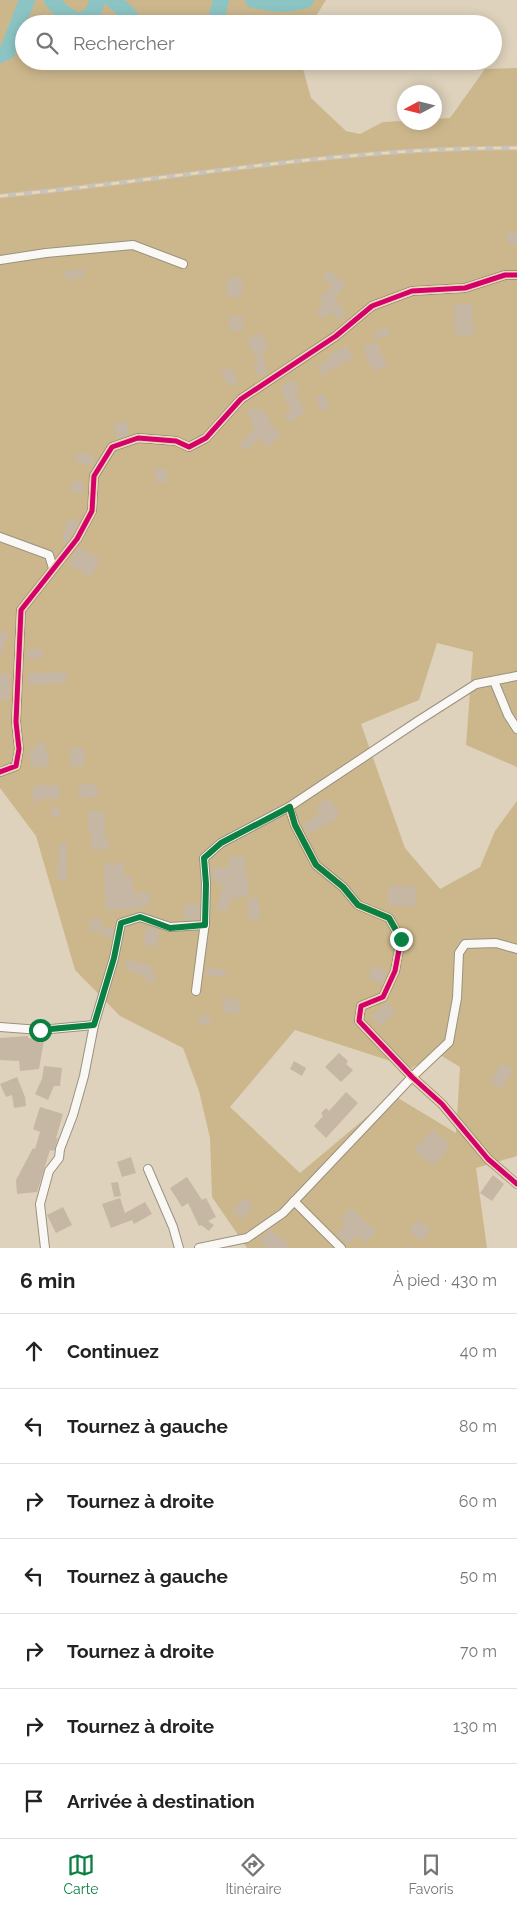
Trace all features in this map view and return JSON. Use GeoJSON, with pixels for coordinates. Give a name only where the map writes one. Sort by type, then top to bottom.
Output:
{"type":"FeatureCollection","features":[{"type":"Feature","properties":{"kind":"street"},"geometry":{"type":"LineString","coordinates":[[0,260],[46,253],[133,245],[182,264]]}},
{"type":"Feature","properties":{"kind":"street"},"geometry":{"type":"LineString","coordinates":[[0,772],[16,766],[19,749],[17,712],[21,610],[77,538],[92,511],[94,476],[112,447],[138,438],[176,441],[189,447],[206,438],[240,398],[336,336],[372,306],[412,291],[465,288],[505,275],[517,275]]}},
{"type":"Feature","properties":{"kind":"street"},"geometry":{"type":"LineString","coordinates":[[0,537],[49,555],[53,568]]}},
{"type":"Feature","properties":{"kind":"street"},"geometry":{"type":"LineString","coordinates":[[196,991],[205,925],[206,884],[204,858],[221,843],[290,807],[418,720],[476,684],[517,676]]}},
{"type":"Feature","properties":{"kind":"street"},"geometry":{"type":"LineString","coordinates":[[494,681],[508,715],[517,729]]}},
{"type":"Feature","properties":{"kind":"street"},"geometry":{"type":"LineString","coordinates":[[290,807],[295,825],[316,865],[343,887],[358,905],[389,918],[401,939],[396,971],[383,997],[361,1006],[359,1021],[442,1104],[488,1159],[517,1184]]}},
{"type":"Feature","properties":{"kind":"street"},"geometry":{"type":"LineString","coordinates":[[45,1248],[40,1204],[50,1171],[59,1158],[60,1149],[73,1115],[84,1076],[94,1025],[114,958],[121,923],[140,917],[170,928],[205,925]]}},
{"type":"Feature","properties":{"kind":"street"},"geometry":{"type":"LineString","coordinates":[[199,1248],[248,1238],[283,1213],[412,1076],[449,1042],[457,998],[458,953],[465,944],[496,942],[517,949]]}},
{"type":"Feature","properties":{"kind":"street"},"geometry":{"type":"LineString","coordinates":[[0,1027],[40,1030],[94,1025]]}},
{"type":"Feature","properties":{"kind":"street"},"geometry":{"type":"LineString","coordinates":[[148,1169],[173,1227],[179,1248]]}},
{"type":"Feature","properties":{"kind":"street"},"geometry":{"type":"LineString","coordinates":[[294,1201],[341,1248]]}},
{"type":"Feature","properties":{"kind":"shaded area"},"geometry":{"type":"Polygon","coordinates":[[[0,0],[326,0],[317,15],[15,15],[15,70],[303,70],[311,98],[346,131],[360,134],[383,122],[397,121],[397,130],[442,130],[442,119],[450,118],[484,70],[517,68],[517,767],[466,745],[473,652],[437,643],[419,700],[361,724],[405,848],[440,889],[480,867],[495,831],[517,801],[517,1156],[476,1168],[487,1248],[247,1248],[212,1197],[210,1138],[199,1091],[183,1048],[120,1016],[75,970],[36,836],[0,788],[0,0]],[[295,1030],[230,1107],[300,1173],[393,1095],[456,1133],[460,1067],[437,1053],[412,1068],[295,1030]]]}},
{"type":"Feature","properties":{"kind":"building"},"geometry":{"type":"Polygon","coordinates":[[[507,232],[517,232],[517,245],[508,245],[507,232]]]}},
{"type":"Feature","properties":{"kind":"building"},"geometry":{"type":"Polygon","coordinates":[[[84,269],[85,277],[66,280],[65,271],[84,269]]]}},
{"type":"Feature","properties":{"kind":"building"},"geometry":{"type":"Polygon","coordinates":[[[329,270],[346,284],[334,299],[346,313],[338,320],[331,312],[323,319],[316,311],[324,304],[319,298],[332,286],[322,278],[329,270]]]}},
{"type":"Feature","properties":{"kind":"building"},"geometry":{"type":"Polygon","coordinates":[[[228,277],[243,278],[241,298],[226,296],[228,277]]]}},
{"type":"Feature","properties":{"kind":"building"},"geometry":{"type":"Polygon","coordinates":[[[454,304],[472,304],[474,335],[455,335],[454,304]]]}},
{"type":"Feature","properties":{"kind":"building"},"geometry":{"type":"Polygon","coordinates":[[[229,316],[243,316],[243,331],[229,331],[229,316]]]}},
{"type":"Feature","properties":{"kind":"building"},"geometry":{"type":"Polygon","coordinates":[[[388,327],[390,334],[376,339],[373,333],[388,327]]]}},
{"type":"Feature","properties":{"kind":"building"},"geometry":{"type":"Polygon","coordinates":[[[261,332],[269,349],[262,352],[268,373],[257,376],[253,363],[259,362],[247,340],[261,332]]]}},
{"type":"Feature","properties":{"kind":"building"},"geometry":{"type":"Polygon","coordinates":[[[377,342],[387,366],[373,371],[363,347],[377,342]]]}},
{"type":"Feature","properties":{"kind":"building"},"geometry":{"type":"Polygon","coordinates":[[[347,345],[353,358],[322,375],[317,366],[329,359],[327,356],[347,345]]]}},
{"type":"Feature","properties":{"kind":"building"},"geometry":{"type":"Polygon","coordinates":[[[227,368],[228,370],[232,369],[238,382],[228,386],[221,370],[227,368]]]}},
{"type":"Feature","properties":{"kind":"building"},"geometry":{"type":"Polygon","coordinates":[[[295,380],[300,390],[295,392],[305,414],[288,422],[284,414],[291,411],[280,387],[295,380]]]}},
{"type":"Feature","properties":{"kind":"building"},"geometry":{"type":"Polygon","coordinates":[[[324,394],[330,407],[321,411],[315,398],[324,394]]]}},
{"type":"Feature","properties":{"kind":"building"},"geometry":{"type":"Polygon","coordinates":[[[259,407],[260,411],[265,410],[271,425],[281,434],[268,447],[259,438],[247,451],[240,445],[254,429],[247,411],[259,407]]]}},
{"type":"Feature","properties":{"kind":"building"},"geometry":{"type":"Polygon","coordinates":[[[126,421],[130,435],[117,439],[113,424],[126,421]]]}},
{"type":"Feature","properties":{"kind":"building"},"geometry":{"type":"Polygon","coordinates":[[[78,452],[94,456],[92,466],[75,462],[78,452]]]}},
{"type":"Feature","properties":{"kind":"building"},"geometry":{"type":"Polygon","coordinates":[[[166,468],[168,482],[156,483],[154,469],[166,468]]]}},
{"type":"Feature","properties":{"kind":"building"},"geometry":{"type":"Polygon","coordinates":[[[73,480],[84,483],[82,494],[71,491],[73,480]]]}},
{"type":"Feature","properties":{"kind":"building"},"geometry":{"type":"Polygon","coordinates":[[[68,519],[80,522],[67,543],[62,542],[68,519]]]}},
{"type":"Feature","properties":{"kind":"building"},"geometry":{"type":"Polygon","coordinates":[[[79,547],[100,559],[90,577],[69,564],[79,547]]]}},
{"type":"Feature","properties":{"kind":"building"},"geometry":{"type":"Polygon","coordinates":[[[0,631],[8,634],[1,654],[0,653],[0,631]]]}},
{"type":"Feature","properties":{"kind":"building"},"geometry":{"type":"Polygon","coordinates":[[[42,649],[43,658],[27,658],[27,650],[42,649]]]}},
{"type":"Feature","properties":{"kind":"building"},"geometry":{"type":"Polygon","coordinates":[[[66,672],[66,683],[29,685],[28,673],[66,672]]]}},
{"type":"Feature","properties":{"kind":"building"},"geometry":{"type":"Polygon","coordinates":[[[0,674],[11,675],[8,700],[0,699],[0,674]]]}},
{"type":"Feature","properties":{"kind":"building"},"geometry":{"type":"Polygon","coordinates":[[[37,743],[46,743],[45,752],[49,752],[48,767],[30,766],[30,749],[37,749],[37,743]]]}},
{"type":"Feature","properties":{"kind":"building"},"geometry":{"type":"Polygon","coordinates":[[[70,748],[84,748],[85,766],[70,766],[70,748]]]}},
{"type":"Feature","properties":{"kind":"building"},"geometry":{"type":"Polygon","coordinates":[[[95,784],[99,797],[79,798],[78,785],[95,784]]]}},
{"type":"Feature","properties":{"kind":"building"},"geometry":{"type":"Polygon","coordinates":[[[45,785],[60,786],[60,798],[41,799],[41,802],[34,803],[32,787],[45,785]]]}},
{"type":"Feature","properties":{"kind":"building"},"geometry":{"type":"Polygon","coordinates":[[[329,798],[340,816],[309,834],[303,824],[320,814],[315,807],[329,798]]]}},
{"type":"Feature","properties":{"kind":"building"},"geometry":{"type":"Polygon","coordinates":[[[51,807],[60,808],[59,817],[51,817],[51,807]]]}},
{"type":"Feature","properties":{"kind":"building"},"geometry":{"type":"Polygon","coordinates":[[[89,811],[106,813],[104,837],[108,836],[109,849],[92,850],[91,830],[87,830],[89,811]]]}},
{"type":"Feature","properties":{"kind":"building"},"geometry":{"type":"Polygon","coordinates":[[[59,843],[67,844],[66,880],[57,880],[59,843]]]}},
{"type":"Feature","properties":{"kind":"building"},"geometry":{"type":"Polygon","coordinates":[[[244,855],[249,896],[230,899],[227,911],[217,910],[223,883],[216,883],[216,879],[212,879],[213,867],[229,868],[228,858],[244,855]]]}},
{"type":"Feature","properties":{"kind":"building"},"geometry":{"type":"Polygon","coordinates":[[[104,863],[123,863],[124,876],[132,875],[133,893],[150,892],[150,905],[142,905],[142,909],[106,910],[104,863]]]}},
{"type":"Feature","properties":{"kind":"building"},"geometry":{"type":"Polygon","coordinates":[[[389,885],[416,887],[415,907],[388,905],[389,885]]]}},
{"type":"Feature","properties":{"kind":"building"},"geometry":{"type":"Polygon","coordinates":[[[259,898],[260,919],[248,919],[247,899],[259,898]]]}},
{"type":"Feature","properties":{"kind":"building"},"geometry":{"type":"Polygon","coordinates":[[[185,903],[200,905],[199,918],[183,920],[185,903]]]}},
{"type":"Feature","properties":{"kind":"building"},"geometry":{"type":"Polygon","coordinates":[[[102,918],[103,931],[90,932],[89,919],[102,918]]]}},
{"type":"Feature","properties":{"kind":"building"},"geometry":{"type":"Polygon","coordinates":[[[103,927],[114,929],[112,938],[102,935],[103,927]]]}},
{"type":"Feature","properties":{"kind":"building"},"geometry":{"type":"Polygon","coordinates":[[[148,928],[159,929],[157,947],[143,945],[145,931],[148,928]]]}},
{"type":"Feature","properties":{"kind":"building"},"geometry":{"type":"Polygon","coordinates":[[[127,960],[153,966],[152,973],[155,973],[155,982],[146,982],[146,976],[132,973],[133,971],[125,969],[127,960]]]}},
{"type":"Feature","properties":{"kind":"building"},"geometry":{"type":"Polygon","coordinates":[[[372,966],[387,970],[383,984],[369,979],[372,966]]]}},
{"type":"Feature","properties":{"kind":"building"},"geometry":{"type":"Polygon","coordinates":[[[207,968],[226,970],[225,977],[206,975],[207,968]]]}},
{"type":"Feature","properties":{"kind":"building"},"geometry":{"type":"Polygon","coordinates":[[[223,998],[239,999],[239,1014],[223,1013],[223,998]]]}},
{"type":"Feature","properties":{"kind":"building"},"geometry":{"type":"Polygon","coordinates":[[[387,1003],[396,1012],[380,1026],[371,1016],[387,1003]]]}},
{"type":"Feature","properties":{"kind":"building"},"geometry":{"type":"Polygon","coordinates":[[[209,1015],[212,1022],[200,1026],[197,1018],[209,1015]]]}},
{"type":"Feature","properties":{"kind":"building"},"geometry":{"type":"Polygon","coordinates":[[[28,1036],[28,1038],[44,1040],[39,1069],[20,1071],[19,1061],[0,1060],[0,1038],[28,1036]]]}},
{"type":"Feature","properties":{"kind":"building"},"geometry":{"type":"Polygon","coordinates":[[[339,1053],[348,1061],[346,1064],[353,1070],[341,1082],[325,1067],[339,1053]]]}},
{"type":"Feature","properties":{"kind":"building"},"geometry":{"type":"Polygon","coordinates":[[[294,1061],[306,1068],[302,1076],[290,1069],[294,1061]]]}},
{"type":"Feature","properties":{"kind":"building"},"geometry":{"type":"Polygon","coordinates":[[[502,1063],[513,1070],[501,1089],[490,1082],[502,1063]]]}},
{"type":"Feature","properties":{"kind":"building"},"geometry":{"type":"Polygon","coordinates":[[[44,1066],[62,1068],[60,1086],[54,1086],[48,1100],[35,1094],[42,1079],[44,1066]]]}},
{"type":"Feature","properties":{"kind":"building"},"geometry":{"type":"Polygon","coordinates":[[[17,1077],[25,1097],[26,1106],[14,1108],[12,1095],[6,1097],[0,1084],[17,1077]]]}},
{"type":"Feature","properties":{"kind":"building"},"geometry":{"type":"Polygon","coordinates":[[[346,1092],[358,1103],[326,1138],[314,1126],[323,1116],[321,1113],[326,1108],[329,1111],[346,1092]]]}},
{"type":"Feature","properties":{"kind":"building"},"geometry":{"type":"Polygon","coordinates":[[[40,1107],[63,1114],[56,1138],[58,1138],[54,1151],[50,1150],[37,1192],[17,1194],[16,1180],[33,1148],[35,1149],[40,1132],[33,1129],[40,1107]]]}},
{"type":"Feature","properties":{"kind":"building"},"geometry":{"type":"Polygon","coordinates":[[[434,1129],[450,1145],[444,1152],[445,1154],[434,1165],[431,1162],[429,1164],[414,1149],[434,1129]]]}},
{"type":"Feature","properties":{"kind":"building"},"geometry":{"type":"Polygon","coordinates":[[[131,1157],[136,1173],[122,1177],[117,1162],[131,1157]]]}},
{"type":"Feature","properties":{"kind":"building"},"geometry":{"type":"Polygon","coordinates":[[[493,1175],[504,1184],[492,1201],[480,1193],[493,1175]]]}},
{"type":"Feature","properties":{"kind":"building"},"geometry":{"type":"Polygon","coordinates":[[[187,1177],[202,1200],[206,1198],[216,1217],[208,1221],[214,1225],[209,1231],[201,1225],[199,1226],[188,1203],[182,1207],[170,1188],[187,1177]]]}},
{"type":"Feature","properties":{"kind":"building"},"geometry":{"type":"Polygon","coordinates":[[[118,1182],[121,1196],[114,1197],[111,1183],[118,1182]]]}},
{"type":"Feature","properties":{"kind":"building"},"geometry":{"type":"Polygon","coordinates":[[[245,1197],[254,1207],[241,1219],[232,1210],[245,1197]]]}},
{"type":"Feature","properties":{"kind":"building"},"geometry":{"type":"Polygon","coordinates":[[[120,1198],[125,1213],[145,1202],[152,1214],[134,1224],[132,1220],[111,1228],[102,1204],[120,1198]]]}},
{"type":"Feature","properties":{"kind":"building"},"geometry":{"type":"Polygon","coordinates":[[[63,1207],[72,1225],[56,1233],[47,1215],[63,1207]]]}},
{"type":"Feature","properties":{"kind":"building"},"geometry":{"type":"Polygon","coordinates":[[[351,1208],[376,1231],[365,1243],[357,1235],[348,1244],[336,1233],[345,1224],[340,1219],[351,1208]]]}},
{"type":"Feature","properties":{"kind":"building"},"geometry":{"type":"Polygon","coordinates":[[[418,1219],[431,1230],[422,1241],[409,1232],[418,1219]]]}},
{"type":"Feature","properties":{"kind":"building"},"geometry":{"type":"Polygon","coordinates":[[[270,1229],[278,1237],[280,1235],[290,1248],[267,1248],[260,1240],[270,1229]]]}},
{"type":"Feature","properties":{"kind":"waterway"},"geometry":{"type":"LineString","coordinates":[[21,15],[27,0]]}},
{"type":"Feature","properties":{"kind":"waterway"},"geometry":{"type":"LineString","coordinates":[[52,0],[67,15]]}},
{"type":"Feature","properties":{"kind":"waterway"},"geometry":{"type":"LineString","coordinates":[[92,15],[98,0]]}},
{"type":"Feature","properties":{"kind":"waterway"},"geometry":{"type":"LineString","coordinates":[[113,0],[129,15]]}},
{"type":"Feature","properties":{"kind":"waterway"},"geometry":{"type":"LineString","coordinates":[[217,15],[221,0]]}},
{"type":"Feature","properties":{"kind":"waterway"},"geometry":{"type":"LineString","coordinates":[[253,0],[280,4],[306,0]]}},
{"type":"Feature","properties":{"kind":"waterway"},"geometry":{"type":"LineString","coordinates":[[0,55],[7,52],[15,31]]}},
{"type":"Feature","properties":{"kind":"railway"},"geometry":{"type":"LineString","coordinates":[[0,196],[322,159],[452,149],[517,148]]}},
{"type":"Feature","properties":{"kind":"cycle path"},"geometry":{"type":"LineString","coordinates":[[0,772],[16,766],[19,749],[16,722],[21,610],[77,539],[92,511],[94,476],[112,447],[138,438],[176,441],[189,447],[206,438],[241,399],[336,336],[372,306],[412,291],[465,288],[505,275],[517,275]]}},
{"type":"Feature","properties":{"kind":"cycle path"},"geometry":{"type":"LineString","coordinates":[[289,807],[295,825],[316,865],[343,887],[358,905],[389,918],[401,939],[395,971],[383,997],[361,1006],[359,1021],[412,1077],[442,1104],[488,1159],[517,1184]]}},
{"type":"Feature","properties":{"kind":"route"},"geometry":{"type":"LineString","coordinates":[[40,1030],[94,1025],[114,958],[121,923],[140,917],[170,928],[205,925],[206,884],[204,858],[221,843],[290,807],[295,825],[316,865],[343,887],[358,905],[389,918],[401,939]]}}]}
